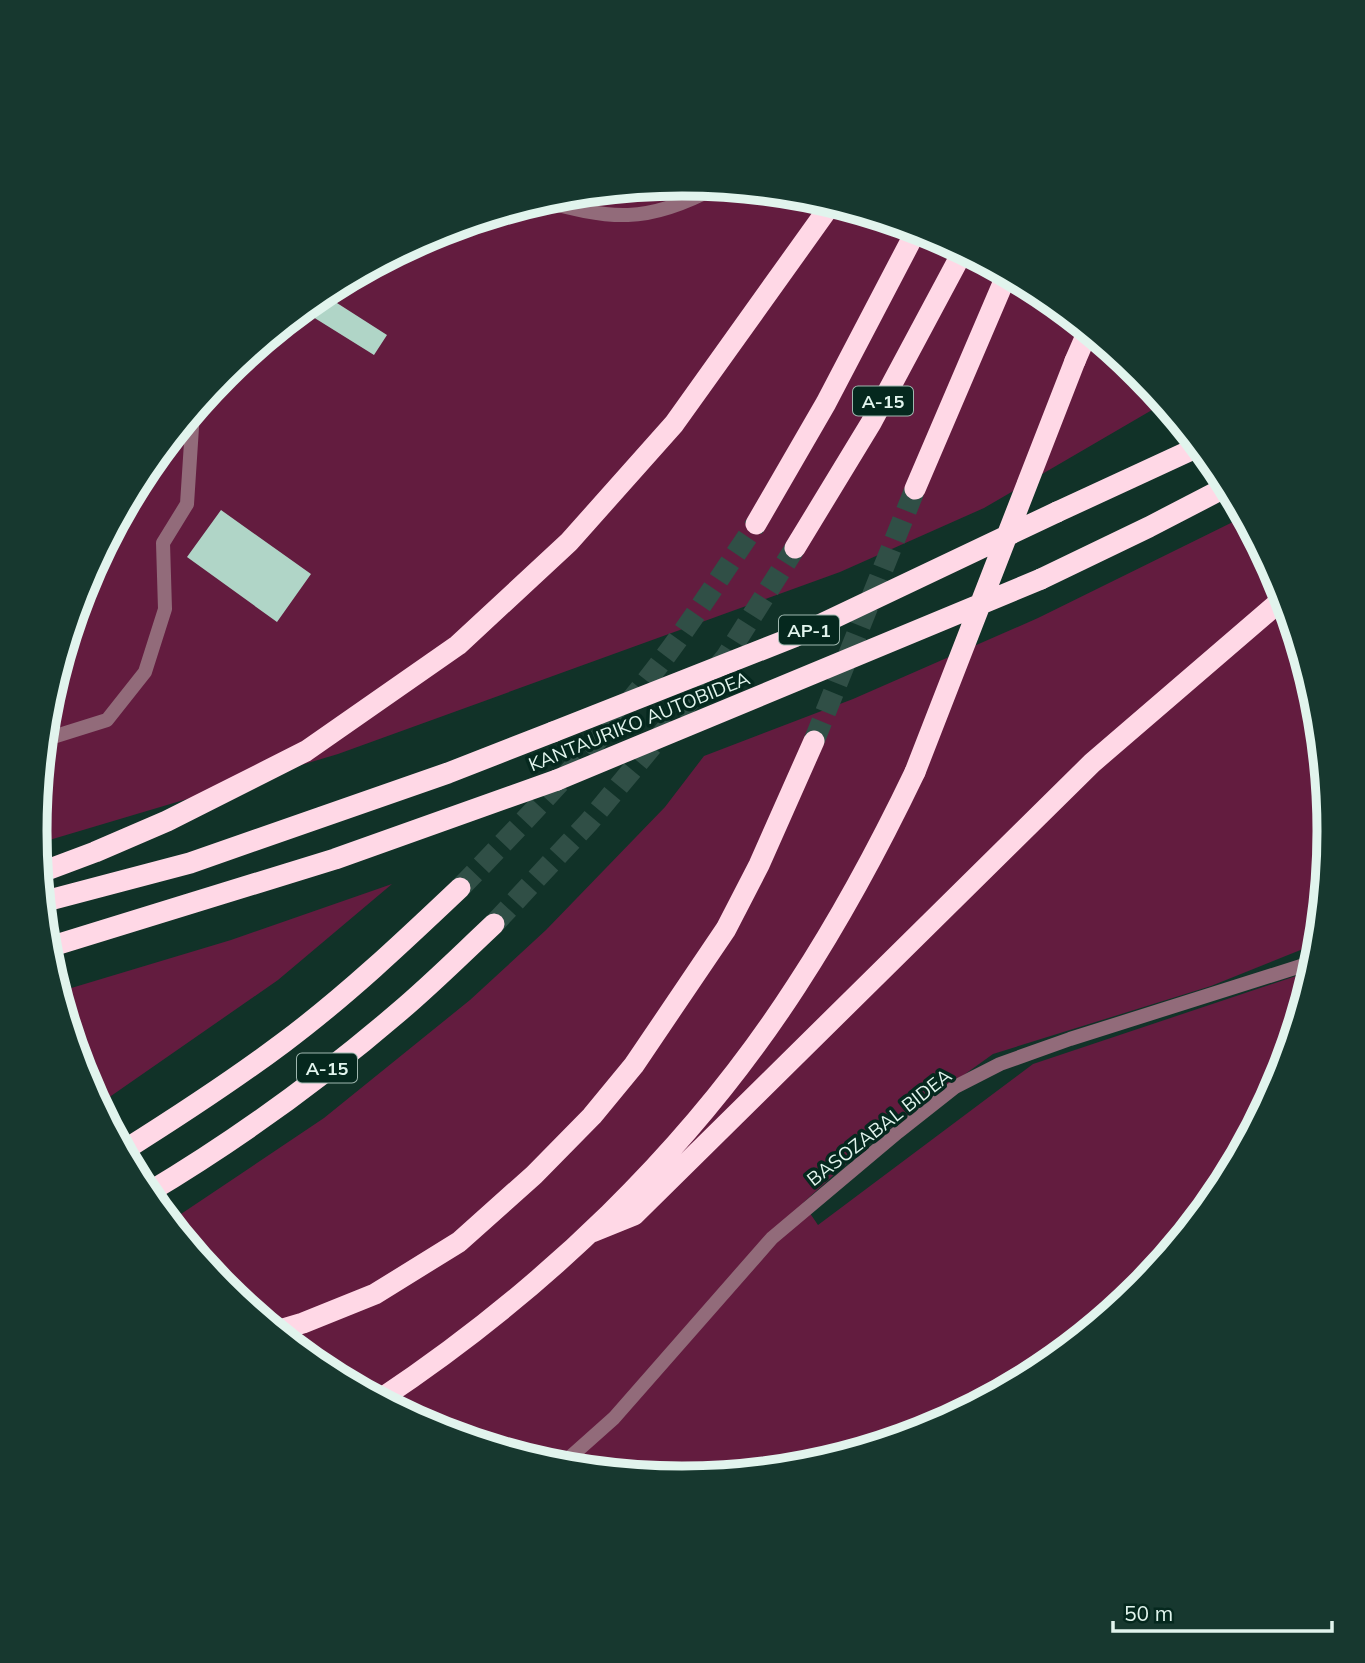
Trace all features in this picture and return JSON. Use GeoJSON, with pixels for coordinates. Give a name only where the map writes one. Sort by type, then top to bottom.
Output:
{"type":"FeatureCollection","features":[{"type":"Feature","properties":{"kind":"highway"},"geometry":{"type":"LineString","coordinates":[[49,869],[167,821],[306,751],[458,645],[569,542],[674,424],[826,213]]}},
{"type":"Feature","properties":{"kind":"highway","name":"A-15"},"geometry":{"type":"LineString","coordinates":[[756,524],[826,403],[912,239]]}},
{"type":"Feature","properties":{"kind":"highway","name":"A-15"},"geometry":{"type":"LineString","coordinates":[[795,548],[871,423],[958,260]]}},
{"type":"Feature","properties":{"kind":"highway"},"geometry":{"type":"LineString","coordinates":[[915,489],[1003,283]]}},
{"type":"Feature","properties":{"kind":"highway"},"geometry":{"type":"LineString","coordinates":[[388,1394],[486,1324],[592,1231],[699,1117],[796,987],[873,858],[915,772],[1084,340]]}},
{"type":"Feature","properties":{"kind":"highway","name":"KANTAURIKO AUTOBIDEA"},"geometry":{"type":"LineString","coordinates":[[52,899],[190,863],[448,773],[554,732],[794,637],[1190,451]]}},
{"type":"Feature","properties":{"kind":"highway","name":"KANTAURIKO AUTOBIDEA"},"geometry":{"type":"LineString","coordinates":[[58,945],[335,859],[557,780],[1041,579],[1218,491]]}},
{"type":"Feature","properties":{"kind":"highway"},"geometry":{"type":"LineString","coordinates":[[592,1231],[634,1215],[1092,763],[1276,605]]}},
{"type":"Feature","properties":{"kind":"highway"},"geometry":{"type":"LineString","coordinates":[[287,1328],[375,1294],[459,1242],[534,1175],[592,1116],[634,1065],[726,929],[759,865],[814,741]]}},
{"type":"Feature","properties":{"kind":"highway","name":"A-15"},"geometry":{"type":"LineString","coordinates":[[131,1146],[184,1113],[283,1043],[363,978],[460,888]]}},
{"type":"Feature","properties":{"kind":"highway","name":"A-15"},"geometry":{"type":"LineString","coordinates":[[156,1187],[290,1098],[400,1011],[494,924]]}},
{"type":"Feature","properties":{"kind":"street"},"geometry":{"type":"LineString","coordinates":[[567,207],[628,215],[674,206],[695,197]]}},
{"type":"Feature","properties":{"kind":"street"},"geometry":{"type":"LineString","coordinates":[[55,736],[107,720],[145,672],[165,608],[163,543],[187,504],[192,429]]}},
{"type":"Feature","properties":{"kind":"street","name":"BASOZABAL BIDEA"},"geometry":{"type":"LineString","coordinates":[[571,1457],[614,1418],[772,1238],[955,1087],[1024,1056],[1304,964]]}},
{"type":"Feature","properties":{"kind":"shaded area"},"geometry":{"type":"Polygon","coordinates":[[[682,196],[806,208],[887,230],[926,245],[1000,281],[1035,303],[1101,354],[1155,408],[984,508],[840,572],[338,754],[47,841],[53,749],[69,667],[96,588],[132,514],[154,479],[205,413],[233,382],[264,354],[330,303],[365,281],[439,245],[518,218],[600,202],[682,196]]]}},
{"type":"Feature","properties":{"kind":"shaded area"},"geometry":{"type":"Polygon","coordinates":[[[1236,520],[1269,588],[1296,667],[1312,749],[1318,832],[1307,947],[1211,986],[993,1054],[869,1143],[803,1203],[818,1225],[1033,1064],[1301,974],[1284,1036],[1269,1075],[1233,1149],[1211,1184],[1160,1250],[1132,1281],[1101,1309],[1035,1360],[1000,1382],[926,1418],[887,1433],[806,1455],[682,1467],[559,1455],[478,1433],[439,1418],[365,1382],[330,1360],[264,1309],[233,1281],[178,1216],[324,1118],[470,1000],[546,930],[665,807],[704,756],[853,699],[1038,618],[1236,520]]]}},
{"type":"Feature","properties":{"kind":"shaded area"},"geometry":{"type":"Polygon","coordinates":[[[392,884],[278,980],[107,1099],[81,1036],[67,989],[231,940],[392,884]]]}},
{"type":"Feature","properties":{"kind":"building"},"geometry":{"type":"Polygon","coordinates":[[[334,301],[387,335],[374,355],[313,317],[334,301]]]}},
{"type":"Feature","properties":{"kind":"building"},"geometry":{"type":"Polygon","coordinates":[[[221,510],[311,574],[277,622],[187,557],[221,510]]]}},
{"type":"Feature","properties":{"kind":"tunnel"},"geometry":{"type":"LineString","coordinates":[[814,741],[915,489]]}},
{"type":"Feature","properties":{"kind":"tunnel"},"geometry":{"type":"LineString","coordinates":[[460,888],[628,704],[678,639],[756,524]]}},
{"type":"Feature","properties":{"kind":"tunnel"},"geometry":{"type":"LineString","coordinates":[[494,924],[589,822],[726,657],[795,548]]}}]}
